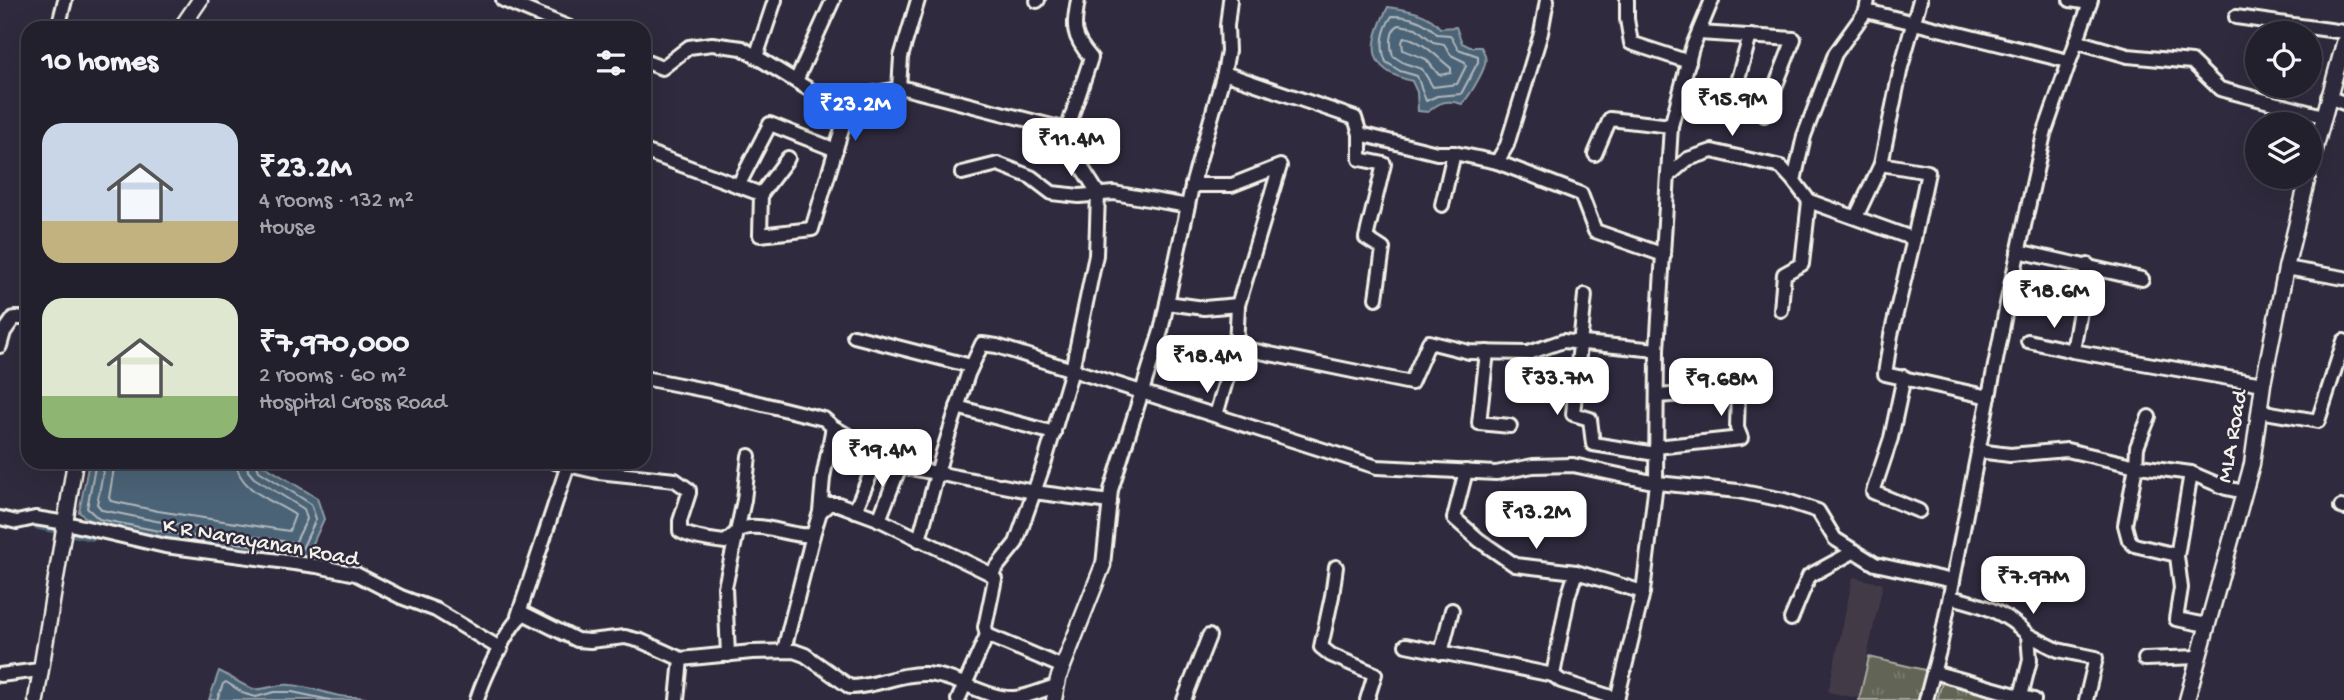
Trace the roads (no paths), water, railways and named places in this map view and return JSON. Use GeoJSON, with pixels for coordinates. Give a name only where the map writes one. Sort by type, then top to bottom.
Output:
{"type":"FeatureCollection","features":[{"type":"Feature","properties":{"kind":"street"},"geometry":{"type":"LineString","coordinates":[[60,21],[65,0]]}},
{"type":"Feature","properties":{"kind":"street"},"geometry":{"type":"LineString","coordinates":[[186,21],[200,0]]}},
{"type":"Feature","properties":{"kind":"street"},"geometry":{"type":"LineString","coordinates":[[503,0],[553,21]]}},
{"type":"Feature","properties":{"kind":"street"},"geometry":{"type":"LineString","coordinates":[[756,57],[775,0]]}},
{"type":"Feature","properties":{"kind":"street"},"geometry":{"type":"LineString","coordinates":[[796,81],[833,0]]}},
{"type":"Feature","properties":{"kind":"street"},"geometry":{"type":"LineString","coordinates":[[899,88],[901,57],[918,0]]}},
{"type":"Feature","properties":{"kind":"street"},"geometry":{"type":"LineString","coordinates":[[991,574],[1016,543],[1054,433],[1072,370],[1096,255],[1098,193],[1084,171],[1067,130],[1091,58],[1078,43],[1073,26],[1079,0]]}},
{"type":"Feature","properties":{"kind":"street"},"geometry":{"type":"LineString","coordinates":[[518,616],[531,616],[555,631],[577,640],[625,637],[641,641],[681,659],[784,650],[805,655],[858,694],[910,674],[928,674],[965,682],[1005,698],[1055,693],[1103,565],[1111,490],[1161,331],[1192,185],[1224,73],[1228,51],[1230,0]]}},
{"type":"Feature","properties":{"kind":"street"},"geometry":{"type":"LineString","coordinates":[[1497,162],[1507,145],[1541,33],[1547,0]]}},
{"type":"Feature","properties":{"kind":"street"},"geometry":{"type":"LineString","coordinates":[[1627,0],[1631,43],[1689,62]]}},
{"type":"Feature","properties":{"kind":"street"},"geometry":{"type":"LineString","coordinates":[[1406,645],[1553,675],[1561,681],[1617,700],[1643,592],[1656,483],[1657,350],[1671,126],[1689,62],[1712,0]]}},
{"type":"Feature","properties":{"kind":"street"},"geometry":{"type":"LineString","coordinates":[[1856,217],[1881,164],[1900,67],[1920,0]]}},
{"type":"Feature","properties":{"kind":"street"},"geometry":{"type":"LineString","coordinates":[[1926,700],[1950,597],[2018,251],[2044,134],[2090,2],[2070,0]]}},
{"type":"Feature","properties":{"kind":"street"},"geometry":{"type":"LineString","coordinates":[[1794,181],[1804,136],[1835,54],[1867,5],[1914,23],[2068,61]]}},
{"type":"Feature","properties":{"kind":"street"},"geometry":{"type":"LineString","coordinates":[[2236,17],[2344,32]]}},
{"type":"Feature","properties":{"kind":"street"},"geometry":{"type":"LineString","coordinates":[[1699,33],[1794,38],[1764,116]]}},
{"type":"Feature","properties":{"kind":"street"},"geometry":{"type":"LineString","coordinates":[[1732,100],[1750,36]]}},
{"type":"Feature","properties":{"kind":"street"},"geometry":{"type":"LineString","coordinates":[[2076,41],[2128,56],[2192,62],[2220,89],[2307,112]]}},
{"type":"Feature","properties":{"kind":"street"},"geometry":{"type":"LineString","coordinates":[[2322,116],[2344,43]]}},
{"type":"Feature","properties":{"kind":"street"},"geometry":{"type":"LineString","coordinates":[[651,64],[662,68],[689,47],[712,44],[742,48],[815,93],[850,102]]}},
{"type":"Feature","properties":{"kind":"street"},"geometry":{"type":"LineString","coordinates":[[1224,73],[1355,118],[1360,134],[1360,159],[1384,164],[1366,238],[1383,249],[1376,299]]}},
{"type":"Feature","properties":{"kind":"street"},"geometry":{"type":"LineString","coordinates":[[788,158],[761,194],[760,235],[813,229],[850,102],[858,96],[899,88],[1067,130]]}},
{"type":"Feature","properties":{"kind":"street"},"geometry":{"type":"LineString","coordinates":[[2328,97],[2344,103]]}},
{"type":"Feature","properties":{"kind":"street"},"geometry":{"type":"LineString","coordinates":[[1595,154],[1610,119],[1671,126]]}},
{"type":"Feature","properties":{"kind":"street"},"geometry":{"type":"LineString","coordinates":[[738,186],[770,124],[836,150]]}},
{"type":"Feature","properties":{"kind":"street"},"geometry":{"type":"LineString","coordinates":[[1360,134],[1437,153],[1454,153],[1497,162],[1581,194],[1595,231],[1664,256]]}},
{"type":"Feature","properties":{"kind":"street"},"geometry":{"type":"LineString","coordinates":[[1668,176],[1688,159],[1712,150],[1781,167],[1809,201],[1914,239]]}},
{"type":"Feature","properties":{"kind":"street"},"geometry":{"type":"LineString","coordinates":[[1442,205],[1454,153]]}},
{"type":"Feature","properties":{"kind":"street"},"geometry":{"type":"LineString","coordinates":[[651,157],[761,194]]}},
{"type":"Feature","properties":{"kind":"street"},"geometry":{"type":"LineString","coordinates":[[962,173],[998,164],[1031,177],[1052,193],[1079,196],[1114,193],[1188,206]]}},
{"type":"Feature","properties":{"kind":"street"},"geometry":{"type":"LineString","coordinates":[[1881,164],[1928,172],[1905,283],[1891,335],[1885,374],[1989,397]]}},
{"type":"Feature","properties":{"kind":"street"},"geometry":{"type":"LineString","coordinates":[[1192,185],[1232,185],[1280,166],[1238,305],[1236,347],[1216,415]]}},
{"type":"Feature","properties":{"kind":"street","name":"MLA Road"},"geometry":{"type":"LineString","coordinates":[[2187,700],[2252,464],[2263,384],[2305,189]]}},
{"type":"Feature","properties":{"kind":"street"},"geometry":{"type":"LineString","coordinates":[[1781,310],[1784,274],[1802,264],[1809,201]]}},
{"type":"Feature","properties":{"kind":"street"},"geometry":{"type":"LineString","coordinates":[[2018,251],[2142,279]]}},
{"type":"Feature","properties":{"kind":"street"},"geometry":{"type":"LineString","coordinates":[[2073,351],[2088,265]]}},
{"type":"Feature","properties":{"kind":"street"},"geometry":{"type":"LineString","coordinates":[[2286,268],[2344,278]]}},
{"type":"Feature","properties":{"kind":"street"},"geometry":{"type":"LineString","coordinates":[[1585,295],[1578,343],[1573,414],[1590,419],[1593,443],[1656,451],[1741,438],[1737,428],[1738,390],[1657,396]]}},
{"type":"Feature","properties":{"kind":"street"},"geometry":{"type":"LineString","coordinates":[[1167,303],[1204,308],[1238,305]]}},
{"type":"Feature","properties":{"kind":"street"},"geometry":{"type":"LineString","coordinates":[[0,346],[4,332],[14,318],[21,318]]}},
{"type":"Feature","properties":{"kind":"street"},"geometry":{"type":"LineString","coordinates":[[854,336],[971,366]]}},
{"type":"Feature","properties":{"kind":"street"},"geometry":{"type":"LineString","coordinates":[[1236,347],[1411,383],[1429,342],[1469,352],[1528,353],[1563,341],[1657,350]]}},
{"type":"Feature","properties":{"kind":"street"},"geometry":{"type":"LineString","coordinates":[[2028,341],[2263,384]]}},
{"type":"Feature","properties":{"kind":"street"},"geometry":{"type":"LineString","coordinates":[[2259,411],[2318,421],[2344,341]]}},
{"type":"Feature","properties":{"kind":"street"},"geometry":{"type":"LineString","coordinates":[[919,540],[957,407],[971,366],[982,344],[1377,467],[1496,473],[1533,466],[1573,465],[1656,483],[1738,491],[1796,503],[1818,511],[1835,539],[1875,564],[1953,581]]}},
{"type":"Feature","properties":{"kind":"street"},"geometry":{"type":"LineString","coordinates":[[1487,352],[1479,423],[1510,426]]}},
{"type":"Feature","properties":{"kind":"street"},"geometry":{"type":"LineString","coordinates":[[1904,377],[1891,438],[1873,492],[1919,511]]}},
{"type":"Feature","properties":{"kind":"street"},"geometry":{"type":"LineString","coordinates":[[651,379],[824,419],[900,466],[1034,492],[1110,502]]}},
{"type":"Feature","properties":{"kind":"street"},"geometry":{"type":"LineString","coordinates":[[957,407],[1054,433]]}},
{"type":"Feature","properties":{"kind":"street"},"geometry":{"type":"LineString","coordinates":[[2149,417],[2137,447],[2125,525],[2129,540],[2134,545],[2177,555]]}},
{"type":"Feature","properties":{"kind":"street"},"geometry":{"type":"LineString","coordinates":[[784,650],[820,512],[823,478],[833,427]]}},
{"type":"Feature","properties":{"kind":"street"},"geometry":{"type":"LineString","coordinates":[[1978,451],[2010,455],[2067,450],[2136,466],[2191,473],[2225,488],[2244,492]]}},
{"type":"Feature","properties":{"kind":"street"},"geometry":{"type":"LineString","coordinates":[[855,511],[879,454]]}},
{"type":"Feature","properties":{"kind":"street"},"geometry":{"type":"LineString","coordinates":[[728,655],[725,587],[744,500],[749,456]]}},
{"type":"Feature","properties":{"kind":"street"},"geometry":{"type":"LineString","coordinates":[[878,520],[900,466]]}},
{"type":"Feature","properties":{"kind":"street"},"geometry":{"type":"LineString","coordinates":[[36,700],[74,469]]}},
{"type":"Feature","properties":{"kind":"street"},"geometry":{"type":"LineString","coordinates":[[477,700],[518,616],[567,469]]}},
{"type":"Feature","properties":{"kind":"street"},"geometry":{"type":"LineString","coordinates":[[588,469],[675,481],[689,490],[680,521],[680,531],[684,534],[725,541],[744,528],[754,527],[813,535]]}},
{"type":"Feature","properties":{"kind":"street"},"geometry":{"type":"LineString","coordinates":[[1466,471],[1454,518],[1479,540],[1515,565],[1576,572],[1643,592]]}},
{"type":"Feature","properties":{"kind":"street"},"geometry":{"type":"LineString","coordinates":[[2191,473],[2177,555],[2181,588],[2176,619],[2207,625]]}},
{"type":"Feature","properties":{"kind":"street"},"geometry":{"type":"LineString","coordinates":[[820,512],[825,506],[834,504],[855,511],[991,574],[995,579],[985,624],[987,635],[958,700]]}},
{"type":"Feature","properties":{"kind":"street","name":"K R Narayanan Road"},"geometry":{"type":"LineString","coordinates":[[0,518],[17,522],[35,518],[165,546],[317,566],[356,574],[401,597],[436,610],[500,649]]}},
{"type":"Feature","properties":{"kind":"street"},"geometry":{"type":"LineString","coordinates":[[1791,620],[1810,576],[1855,551]]}},
{"type":"Feature","properties":{"kind":"street"},"geometry":{"type":"LineString","coordinates":[[1336,568],[1321,647],[1331,655],[1375,674],[1367,700]]}},
{"type":"Feature","properties":{"kind":"street"},"geometry":{"type":"LineString","coordinates":[[1553,675],[1568,597],[1576,572]]}},
{"type":"Feature","properties":{"kind":"street"},"geometry":{"type":"LineString","coordinates":[[1950,597],[1983,605],[2016,622],[2028,635],[2058,650],[2096,658],[2086,700]]}},
{"type":"Feature","properties":{"kind":"street"},"geometry":{"type":"LineString","coordinates":[[1441,653],[1452,610]]}},
{"type":"Feature","properties":{"kind":"street"},"geometry":{"type":"LineString","coordinates":[[987,635],[1063,667]]}},
{"type":"Feature","properties":{"kind":"street"},"geometry":{"type":"LineString","coordinates":[[2021,696],[2030,660],[2028,635]]}},
{"type":"Feature","properties":{"kind":"street"},"geometry":{"type":"LineString","coordinates":[[1184,700],[1209,636]]}},
{"type":"Feature","properties":{"kind":"street"},"geometry":{"type":"LineString","coordinates":[[2146,659],[2198,657]]}},
{"type":"Feature","properties":{"kind":"street"},"geometry":{"type":"LineString","coordinates":[[677,700],[681,659]]}},
{"type":"Feature","properties":{"kind":"street"},"geometry":{"type":"LineString","coordinates":[[0,675],[39,670]]}},
{"type":"Feature","properties":{"kind":"street"},"geometry":{"type":"LineString","coordinates":[[1933,672],[2034,700]]}},
{"type":"Feature","properties":{"kind":"water"},"geometry":{"type":"Polygon","coordinates":[[[1388,7],[1423,15],[1440,28],[1456,27],[1462,43],[1470,47],[1481,47],[1486,61],[1484,68],[1462,104],[1448,102],[1428,112],[1418,111],[1417,92],[1412,81],[1386,70],[1379,63],[1375,44],[1388,7]]]}},
{"type":"Feature","properties":{"kind":"water"},"geometry":{"type":"Polygon","coordinates":[[[88,469],[269,469],[317,498],[324,519],[305,561],[95,525],[79,512],[88,469]]]}},
{"type":"Feature","properties":{"kind":"water"},"geometry":{"type":"Polygon","coordinates":[[[219,671],[254,689],[291,685],[373,700],[209,700],[219,671]]]}},
{"type":"Feature","properties":{"kind":"waterway"},"geometry":{"type":"LineString","coordinates":[[39,524],[93,535]]}}]}
